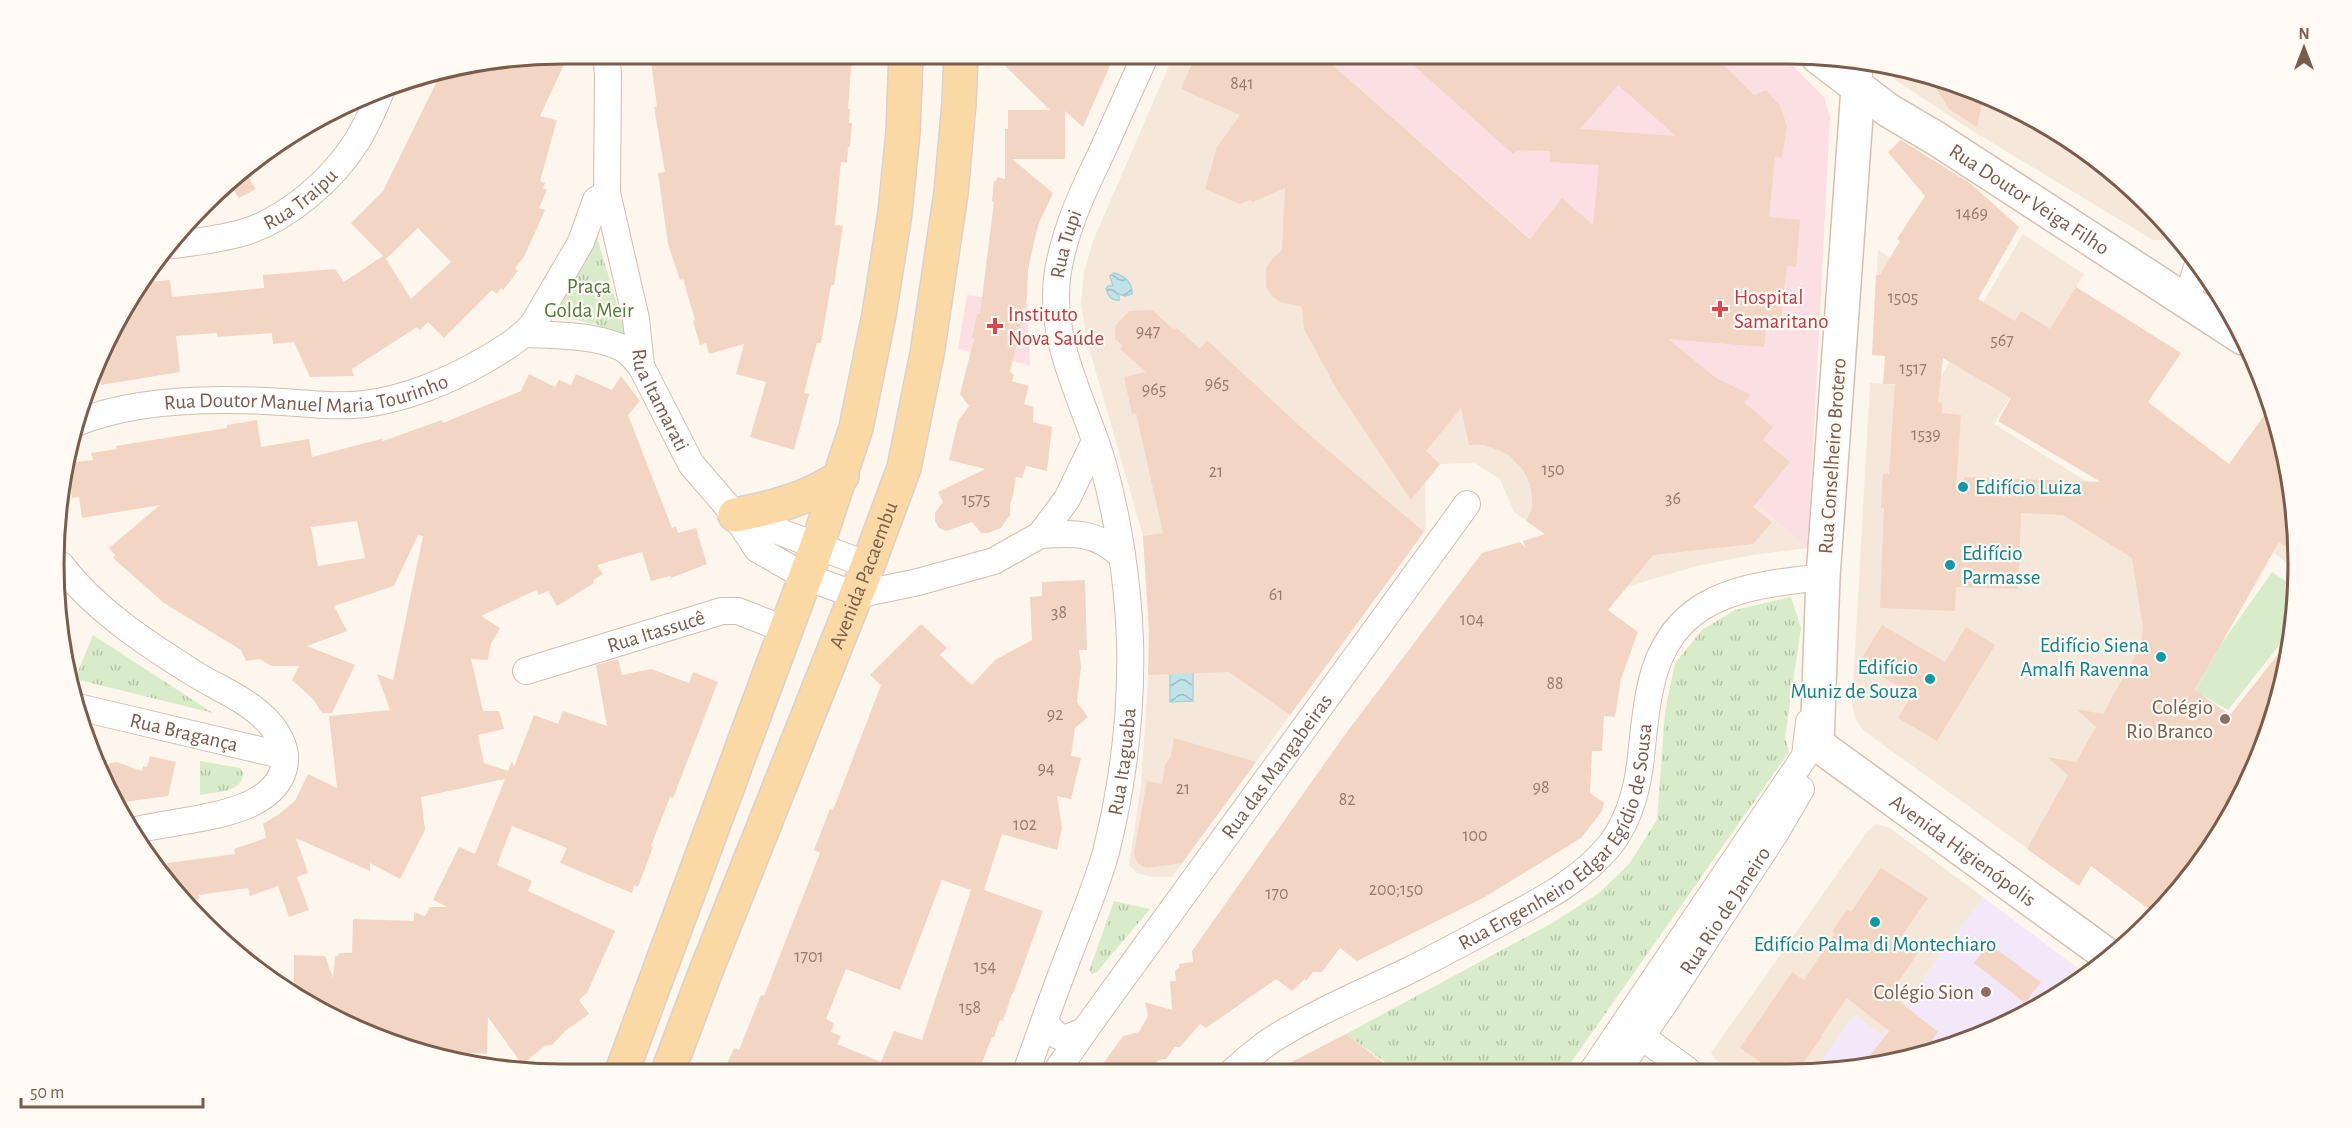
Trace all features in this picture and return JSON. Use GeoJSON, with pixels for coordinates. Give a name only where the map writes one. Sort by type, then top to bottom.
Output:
{"type":"FeatureCollection","features":[{"type":"Feature","properties":{"kind":"main road"},"geometry":{"type":"LineString","coordinates":[[625,1064],[818,546],[856,428],[879,315],[895,213],[903,132],[906,64]]}},
{"type":"Feature","properties":{"kind":"main road","name":"Avenida Pacaembu"},"geometry":{"type":"LineString","coordinates":[[671,1064],[904,468],[927,354],[951,193],[961,64]]}},
{"type":"Feature","properties":{"kind":"main road"},"geometry":{"type":"LineString","coordinates":[[735,515],[802,498],[819,491],[842,476]]}},
{"type":"Feature","properties":{"kind":"street","name":"Rua Itamarati"},"geometry":{"type":"LineString","coordinates":[[607,64],[607,193],[636,319],[641,366],[691,464],[735,515],[758,549],[806,577],[862,580]]}},
{"type":"Feature","properties":{"kind":"street","name":"Rua Tupi"},"geometry":{"type":"LineString","coordinates":[[1095,441],[1060,341],[1056,312],[1058,273],[1066,235],[1077,204],[1141,64]]}},
{"type":"Feature","properties":{"kind":"street","name":"Rua Doutor Veiga Filho"},"geometry":{"type":"LineString","coordinates":[[1843,68],[1859,75],[1888,110],[1937,139],[2229,329]]}},
{"type":"Feature","properties":{"kind":"street","name":"Rua Conselheiro Brotero"},"geometry":{"type":"LineString","coordinates":[[1817,744],[1823,577],[1859,75]]}},
{"type":"Feature","properties":{"kind":"street","name":"Rua Traipu"},"geometry":{"type":"LineString","coordinates":[[181,244],[247,231],[277,216],[312,194],[341,163],[358,140],[376,102]]}},
{"type":"Feature","properties":{"kind":"street"},"geometry":{"type":"LineString","coordinates":[[525,334],[558,285],[581,242],[596,200],[607,193]]}},
{"type":"Feature","properties":{"kind":"street"},"geometry":{"type":"LineString","coordinates":[[2186,302],[2195,275]]}},
{"type":"Feature","properties":{"kind":"street"},"geometry":{"type":"LineString","coordinates":[[525,334],[572,337],[606,344],[625,350],[641,366]]}},
{"type":"Feature","properties":{"kind":"street","name":"Rua Doutor Manuel Maria Tourinho"},"geometry":{"type":"LineString","coordinates":[[87,419],[96,415],[160,404],[196,400],[263,400],[332,405],[363,404],[386,400],[469,370],[525,334]]}},
{"type":"Feature","properties":{"kind":"street"},"geometry":{"type":"LineString","coordinates":[[862,580],[918,582],[994,561],[1040,535],[1068,499],[1095,441]]}},
{"type":"Feature","properties":{"kind":"street","name":"Rua Itaguaba"},"geometry":{"type":"LineString","coordinates":[[1029,1064],[1068,956],[1087,912],[1106,852],[1118,794],[1128,712],[1130,640],[1122,556],[1108,484],[1095,441]]}},
{"type":"Feature","properties":{"kind":"street","name":"Rua das Mangabeiras"},"geometry":{"type":"LineString","coordinates":[[1062,1064],[1467,504]]}},
{"type":"Feature","properties":{"kind":"street","name":"Rua Itamarati"},"geometry":{"type":"LineString","coordinates":[[735,515],[818,546],[862,580]]}},
{"type":"Feature","properties":{"kind":"street"},"geometry":{"type":"LineString","coordinates":[[1040,535],[1088,535],[1109,545],[1122,556]]}},
{"type":"Feature","properties":{"kind":"street"},"geometry":{"type":"LineString","coordinates":[[64,569],[124,626],[196,675],[245,702],[257,712],[275,730],[285,756],[280,781],[271,792],[251,803],[234,810],[141,829]]}},
{"type":"Feature","properties":{"kind":"street","name":"Rua Engenheiro Edgar Egídio de Sousa"},"geometry":{"type":"LineString","coordinates":[[1242,1064],[1266,1044],[1308,1018],[1411,970],[1536,903],[1589,868],[1611,844],[1626,820],[1638,778],[1650,687],[1659,659],[1680,625],[1698,609],[1723,595],[1756,586],[1823,577]]}},
{"type":"Feature","properties":{"kind":"street","name":"Rua Itassucê"},"geometry":{"type":"LineString","coordinates":[[526,671],[722,611],[738,611],[786,630]]}},
{"type":"Feature","properties":{"kind":"street"},"geometry":{"type":"LineString","coordinates":[[1598,1064],[1805,756],[1814,687]]}},
{"type":"Feature","properties":{"kind":"street","name":"Rua Bragança"},"geometry":{"type":"LineString","coordinates":[[87,709],[285,756]]}},
{"type":"Feature","properties":{"kind":"street","name":"Avenida Higienópolis"},"geometry":{"type":"LineString","coordinates":[[1817,744],[2103,952]]}},
{"type":"Feature","properties":{"kind":"street","name":"Rua Rio de Janeiro"},"geometry":{"type":"LineString","coordinates":[[1622,1064],[1776,832],[1806,778],[1817,744]]}},
{"type":"Feature","properties":{"kind":"street"},"geometry":{"type":"LineString","coordinates":[[1045,1021],[1052,1032],[1062,1038],[1070,1038],[1085,1030]]}},
{"type":"Feature","properties":{"kind":"street"},"geometry":{"type":"LineString","coordinates":[[1641,1036],[1680,1064]]}},
{"type":"Feature","properties":{"kind":"shaded area"},"geometry":{"type":"Polygon","coordinates":[[[1170,64],[1335,64],[1334,66],[1655,421],[1808,548],[1753,555],[1697,566],[1626,587],[1514,512],[1500,479],[1474,463],[1440,464],[1425,483],[1426,529],[1172,877],[1152,877],[1137,873],[1129,865],[1141,785],[1149,664],[1143,536],[1087,341],[1081,304],[1084,272],[1093,241],[1170,64]]]}},
{"type":"Feature","properties":{"kind":"shaded area","name":"Hospital Samaritano"},"geometry":{"type":"Polygon","coordinates":[[[1335,64],[1791,64],[1824,97],[1830,117],[1808,548],[1729,482],[1540,247],[1334,66],[1335,64]]]}},
{"type":"Feature","properties":{"kind":"shaded area"},"geometry":{"type":"Polygon","coordinates":[[[1894,76],[1949,91],[2038,131],[2117,188],[2168,240],[2153,240],[1976,133],[1895,80],[1894,76]]]}},
{"type":"Feature","properties":{"kind":"shaded area"},"geometry":{"type":"Polygon","coordinates":[[[2023,234],[2084,274],[1994,424],[2102,491],[2223,511],[2272,443],[2278,467],[2288,564],[2273,552],[2079,886],[1864,731],[1855,718],[1852,703],[1870,383],[1935,387],[1963,338],[1873,332],[1878,250],[1977,313],[2023,234]]]}},
{"type":"Feature","properties":{"kind":"shaded area","name":"Instituto Nova Saúde"},"geometry":{"type":"Polygon","coordinates":[[[967,295],[1027,304],[1030,365],[958,349],[967,295]]]}},
{"type":"Feature","properties":{"kind":"shaded area"},"geometry":{"type":"Polygon","coordinates":[[[1876,824],[1890,828],[1983,897],[1882,1036],[1854,1015],[1821,1062],[1721,1064],[1711,1053],[1866,833],[1876,824]]]}},
{"type":"Feature","properties":{"kind":"shaded area","name":"Colégio Sion"},"geometry":{"type":"Polygon","coordinates":[[[1983,897],[2079,969],[2038,997],[1949,1037],[1885,1054],[1821,1062],[1854,1015],[1882,1036],[1983,897]]]}},
{"type":"Feature","properties":{"kind":"green space","name":"Praça Golda Meir"},"geometry":{"type":"Polygon","coordinates":[[[597,237],[626,335],[622,337],[587,322],[549,318],[597,237]]]}},
{"type":"Feature","properties":{"kind":"green space"},"geometry":{"type":"Polygon","coordinates":[[[2272,572],[2287,582],[2281,643],[2228,710],[2195,691],[2220,646],[2272,572]]]}},
{"type":"Feature","properties":{"kind":"green space"},"geometry":{"type":"Polygon","coordinates":[[[1791,597],[1801,628],[1785,737],[1789,752],[1570,1064],[1387,1064],[1346,1034],[1554,922],[1599,893],[1629,864],[1657,820],[1665,712],[1675,663],[1702,630],[1735,610],[1791,597]]]}},
{"type":"Feature","properties":{"kind":"green space"},"geometry":{"type":"Polygon","coordinates":[[[93,635],[213,713],[79,680],[77,674],[93,635]]]}},
{"type":"Feature","properties":{"kind":"green space"},"geometry":{"type":"Polygon","coordinates":[[[200,761],[240,768],[243,773],[242,780],[233,788],[200,795],[200,761]]]}},
{"type":"Feature","properties":{"kind":"green space"},"geometry":{"type":"Polygon","coordinates":[[[1114,901],[1150,909],[1097,972],[1092,974],[1089,971],[1114,901]]]}},
{"type":"Feature","properties":{"kind":"water"},"geometry":{"type":"Polygon","coordinates":[[[1114,273],[1127,280],[1132,294],[1125,296],[1119,294],[1119,300],[1114,300],[1109,296],[1106,289],[1108,286],[1113,286],[1110,276],[1114,273]]]}},
{"type":"Feature","properties":{"kind":"water"},"geometry":{"type":"Polygon","coordinates":[[[1170,629],[1193,629],[1193,701],[1170,702],[1170,629]]]}},
{"type":"Feature","properties":{"kind":"building"},"geometry":{"type":"Polygon","coordinates":[[[564,64],[540,116],[557,120],[540,181],[545,183],[543,188],[547,190],[539,208],[545,210],[524,257],[515,268],[518,271],[503,290],[501,288],[497,294],[492,290],[444,338],[428,322],[420,330],[417,327],[352,369],[354,376],[310,377],[294,342],[273,344],[272,333],[217,337],[217,333],[176,336],[180,372],[101,385],[101,379],[116,343],[131,314],[152,282],[170,280],[172,297],[264,288],[263,275],[335,269],[344,282],[383,256],[351,223],[383,191],[437,82],[499,69],[564,64]],[[418,228],[386,259],[411,299],[451,262],[418,228]]]}},
{"type":"Feature","properties":{"kind":"building"},"geometry":{"type":"Polygon","coordinates":[[[651,64],[851,64],[848,109],[850,109],[849,123],[852,123],[850,147],[848,147],[847,163],[841,162],[835,225],[843,226],[834,285],[831,285],[821,343],[817,343],[804,393],[809,394],[794,450],[750,437],[766,382],[736,374],[744,344],[709,354],[706,343],[700,345],[683,279],[680,280],[668,244],[658,173],[665,172],[654,107],[657,107],[651,64]]]}},
{"type":"Feature","properties":{"kind":"building"},"geometry":{"type":"Polygon","coordinates":[[[1003,64],[1111,64],[1083,127],[1065,111],[1065,159],[1012,159],[1053,193],[1039,223],[1034,242],[1028,270],[1027,298],[1010,372],[1014,375],[1012,381],[1029,386],[1024,404],[1033,407],[1033,422],[1052,427],[1047,471],[1026,466],[1022,478],[1016,477],[1010,515],[1001,528],[981,533],[972,522],[946,531],[939,528],[935,521],[935,513],[943,502],[938,492],[985,469],[949,460],[958,421],[969,406],[960,394],[974,339],[972,338],[977,314],[980,314],[994,202],[992,201],[994,181],[997,177],[1005,179],[1005,129],[1008,129],[1008,110],[1050,110],[1003,64]]]}},
{"type":"Feature","properties":{"kind":"building"},"geometry":{"type":"Polygon","coordinates":[[[1192,64],[1335,64],[1334,66],[1530,239],[1562,198],[1593,225],[1599,165],[1550,162],[1550,151],[1517,150],[1513,154],[1412,64],[1722,64],[1754,95],[1766,90],[1780,106],[1787,126],[1782,158],[1775,157],[1769,217],[1800,220],[1796,267],[1787,266],[1779,329],[1766,327],[1764,347],[1668,339],[1716,378],[1751,395],[1744,402],[1773,427],[1763,440],[1790,462],[1753,507],[1772,522],[1753,544],[1653,555],[1608,610],[1638,632],[1621,679],[1615,717],[1604,716],[1602,751],[1592,751],[1590,793],[1604,803],[1602,811],[1581,838],[1483,898],[1357,961],[1340,948],[1322,972],[1313,972],[1306,981],[1305,979],[1292,991],[1276,979],[1206,1028],[1200,1024],[1180,1047],[1175,1047],[1166,1059],[1158,1060],[1155,1064],[1103,1064],[1123,1036],[1139,1032],[1148,1016],[1145,1002],[1172,1010],[1170,981],[1176,981],[1175,971],[1179,968],[1179,964],[1193,962],[1192,951],[1344,736],[1482,553],[1520,542],[1526,548],[1523,541],[1545,534],[1526,521],[1532,509],[1532,499],[1530,484],[1523,470],[1510,456],[1498,450],[1484,445],[1469,445],[1461,408],[1426,451],[1440,464],[1411,500],[1336,388],[1304,329],[1302,307],[1280,302],[1272,296],[1266,286],[1266,268],[1282,250],[1285,188],[1253,202],[1250,200],[1240,204],[1205,189],[1217,147],[1240,115],[1181,89],[1192,64]],[[1618,85],[1580,129],[1676,136],[1618,85]]]}},
{"type":"Feature","properties":{"kind":"building"},"geometry":{"type":"Polygon","coordinates":[[[1935,87],[1982,104],[1977,127],[1949,109],[1935,87]]]}},
{"type":"Feature","properties":{"kind":"building"},"geometry":{"type":"Polygon","coordinates":[[[1901,140],[1971,184],[2019,227],[1978,299],[2015,321],[2021,311],[2050,329],[2076,287],[2181,353],[2148,402],[2229,464],[2264,415],[2278,467],[2287,547],[2279,542],[2195,690],[2230,715],[2279,653],[2278,661],[2261,725],[2221,814],[2184,868],[2149,909],[2091,866],[2079,886],[2027,849],[2068,775],[2047,757],[2076,762],[2096,727],[2076,709],[2103,714],[2141,645],[2143,629],[2132,558],[2063,515],[2021,513],[2018,589],[1956,587],[1955,611],[1880,608],[1883,474],[1889,474],[1895,384],[1883,384],[1885,356],[1872,355],[1876,275],[1880,275],[1900,241],[1897,239],[1925,196],[1888,152],[1901,140]],[[1943,358],[1938,402],[1942,404],[1942,413],[1961,415],[1956,491],[1965,477],[2101,482],[1998,421],[2011,398],[1943,358]]]}},
{"type":"Feature","properties":{"kind":"building"},"geometry":{"type":"Polygon","coordinates":[[[249,177],[256,189],[239,198],[233,190],[249,177]]]}},
{"type":"Feature","properties":{"kind":"building"},"geometry":{"type":"Polygon","coordinates":[[[1152,310],[1200,349],[1207,340],[1304,430],[1424,532],[1290,715],[1229,672],[1148,675],[1149,630],[1143,536],[1163,533],[1136,413],[1132,414],[1124,377],[1146,372],[1121,350],[1122,345],[1115,339],[1115,326],[1129,311],[1152,310]]]}},
{"type":"Feature","properties":{"kind":"building"},"geometry":{"type":"Polygon","coordinates":[[[529,374],[555,387],[559,380],[571,385],[576,374],[612,390],[621,376],[640,401],[628,415],[672,528],[676,526],[678,533],[696,528],[707,564],[671,578],[670,576],[651,581],[642,552],[597,565],[603,574],[593,580],[594,583],[557,606],[548,591],[539,595],[536,590],[481,616],[500,628],[491,644],[488,660],[471,659],[483,711],[499,711],[504,729],[478,735],[484,763],[508,771],[512,761],[514,767],[534,715],[558,724],[563,711],[607,726],[596,665],[618,659],[622,675],[651,669],[689,683],[693,672],[718,682],[673,798],[670,797],[638,887],[634,885],[632,893],[560,863],[567,848],[512,826],[497,865],[532,881],[528,891],[615,931],[587,993],[579,1000],[589,1014],[565,1031],[553,1044],[545,1046],[525,1061],[520,1061],[488,1017],[487,1054],[467,1054],[403,1037],[373,1025],[343,1012],[294,984],[294,955],[325,956],[333,978],[335,956],[339,953],[352,953],[353,919],[414,921],[414,912],[425,916],[430,907],[448,907],[433,900],[459,847],[475,854],[505,779],[421,797],[425,830],[400,879],[370,863],[370,871],[296,838],[308,873],[297,877],[309,910],[289,917],[278,886],[250,896],[248,888],[199,895],[199,899],[195,900],[167,867],[167,863],[235,854],[234,849],[266,838],[263,824],[295,801],[308,774],[337,788],[329,716],[390,710],[377,674],[393,680],[423,536],[418,535],[394,586],[334,606],[347,631],[307,646],[355,665],[332,713],[322,713],[313,699],[292,680],[299,666],[272,666],[259,659],[246,661],[241,650],[164,603],[113,558],[115,555],[109,548],[160,505],[82,518],[79,497],[72,498],[71,487],[75,462],[93,460],[91,453],[117,449],[116,446],[227,428],[227,425],[257,420],[261,447],[309,439],[312,457],[382,439],[383,441],[442,420],[443,423],[521,391],[529,374]],[[357,521],[311,527],[318,566],[365,558],[357,521]]]}},
{"type":"Feature","properties":{"kind":"building"},"geometry":{"type":"Polygon","coordinates":[[[1085,580],[1087,650],[1079,650],[1081,667],[1077,702],[1088,717],[1075,728],[1071,756],[1081,758],[1071,799],[1057,796],[1062,828],[1057,850],[1002,834],[984,890],[1043,911],[1003,1021],[1000,1020],[982,1064],[727,1064],[734,1048],[739,1050],[761,995],[764,996],[820,853],[814,850],[830,809],[833,810],[881,685],[870,675],[921,624],[947,648],[940,655],[972,685],[995,660],[1032,640],[1030,597],[1042,596],[1042,582],[1085,580]],[[942,880],[900,990],[846,969],[826,1019],[834,1023],[831,1032],[841,1036],[837,1044],[881,1062],[894,1031],[922,1040],[971,890],[942,880]]]}},
{"type":"Feature","properties":{"kind":"building","name":"Edifício Muniz de Souza"},"geometry":{"type":"Polygon","coordinates":[[[1882,625],[1945,662],[1966,627],[1995,645],[1937,741],[1898,718],[1912,694],[1859,663],[1882,625]]]}},
{"type":"Feature","properties":{"kind":"building"},"geometry":{"type":"Polygon","coordinates":[[[1174,738],[1256,762],[1182,863],[1146,868],[1137,863],[1134,853],[1147,781],[1162,784],[1165,765],[1171,756],[1174,738]]]}},
{"type":"Feature","properties":{"kind":"building"},"geometry":{"type":"Polygon","coordinates":[[[150,756],[176,762],[168,796],[125,802],[108,766],[117,762],[142,771],[143,766],[147,767],[150,756]]]}},
{"type":"Feature","properties":{"kind":"building"},"geometry":{"type":"Polygon","coordinates":[[[1881,868],[1928,898],[1899,940],[1918,953],[1890,994],[1938,1032],[1932,1040],[1934,1041],[1869,1056],[1889,1031],[1847,998],[1803,1063],[1763,1064],[1740,1048],[1792,972],[1804,980],[1835,934],[1832,932],[1847,909],[1851,912],[1881,868]]]}},
{"type":"Feature","properties":{"kind":"building"},"geometry":{"type":"Polygon","coordinates":[[[1989,944],[2041,982],[2025,1003],[1974,963],[1989,944]]]}},
{"type":"Feature","properties":{"kind":"building"},"geometry":{"type":"Polygon","coordinates":[[[1346,1034],[1385,1064],[1288,1064],[1346,1034]]]}},
{"type":"Feature","properties":{"kind":"place","name":"Hospital Samaritano"},"geometry":{"type":"Point","coordinates":[1720,309]}},
{"type":"Feature","properties":{"kind":"place","name":"Instituto Nova Saúde"},"geometry":{"type":"Point","coordinates":[995,326]}},
{"type":"Feature","properties":{"kind":"place","name":"Edifício Luiza"},"geometry":{"type":"Point","coordinates":[1963,487]}},
{"type":"Feature","properties":{"kind":"place","name":"Edifício Parmasse"},"geometry":{"type":"Point","coordinates":[1950,565]}},
{"type":"Feature","properties":{"kind":"place","name":"Edifício Siena Amalfi Ravenna"},"geometry":{"type":"Point","coordinates":[2161,657]}},
{"type":"Feature","properties":{"kind":"place","name":"Edifício Muniz de Souza"},"geometry":{"type":"Point","coordinates":[1930,679]}},
{"type":"Feature","properties":{"kind":"place","name":"Colégio Rio Branco"},"geometry":{"type":"Point","coordinates":[2225,719]}},
{"type":"Feature","properties":{"kind":"place","name":"Edifício Palma di Montechiaro"},"geometry":{"type":"Point","coordinates":[1875,922]}},
{"type":"Feature","properties":{"kind":"place","name":"Colégio Sion"},"geometry":{"type":"Point","coordinates":[1986,992]}}]}
